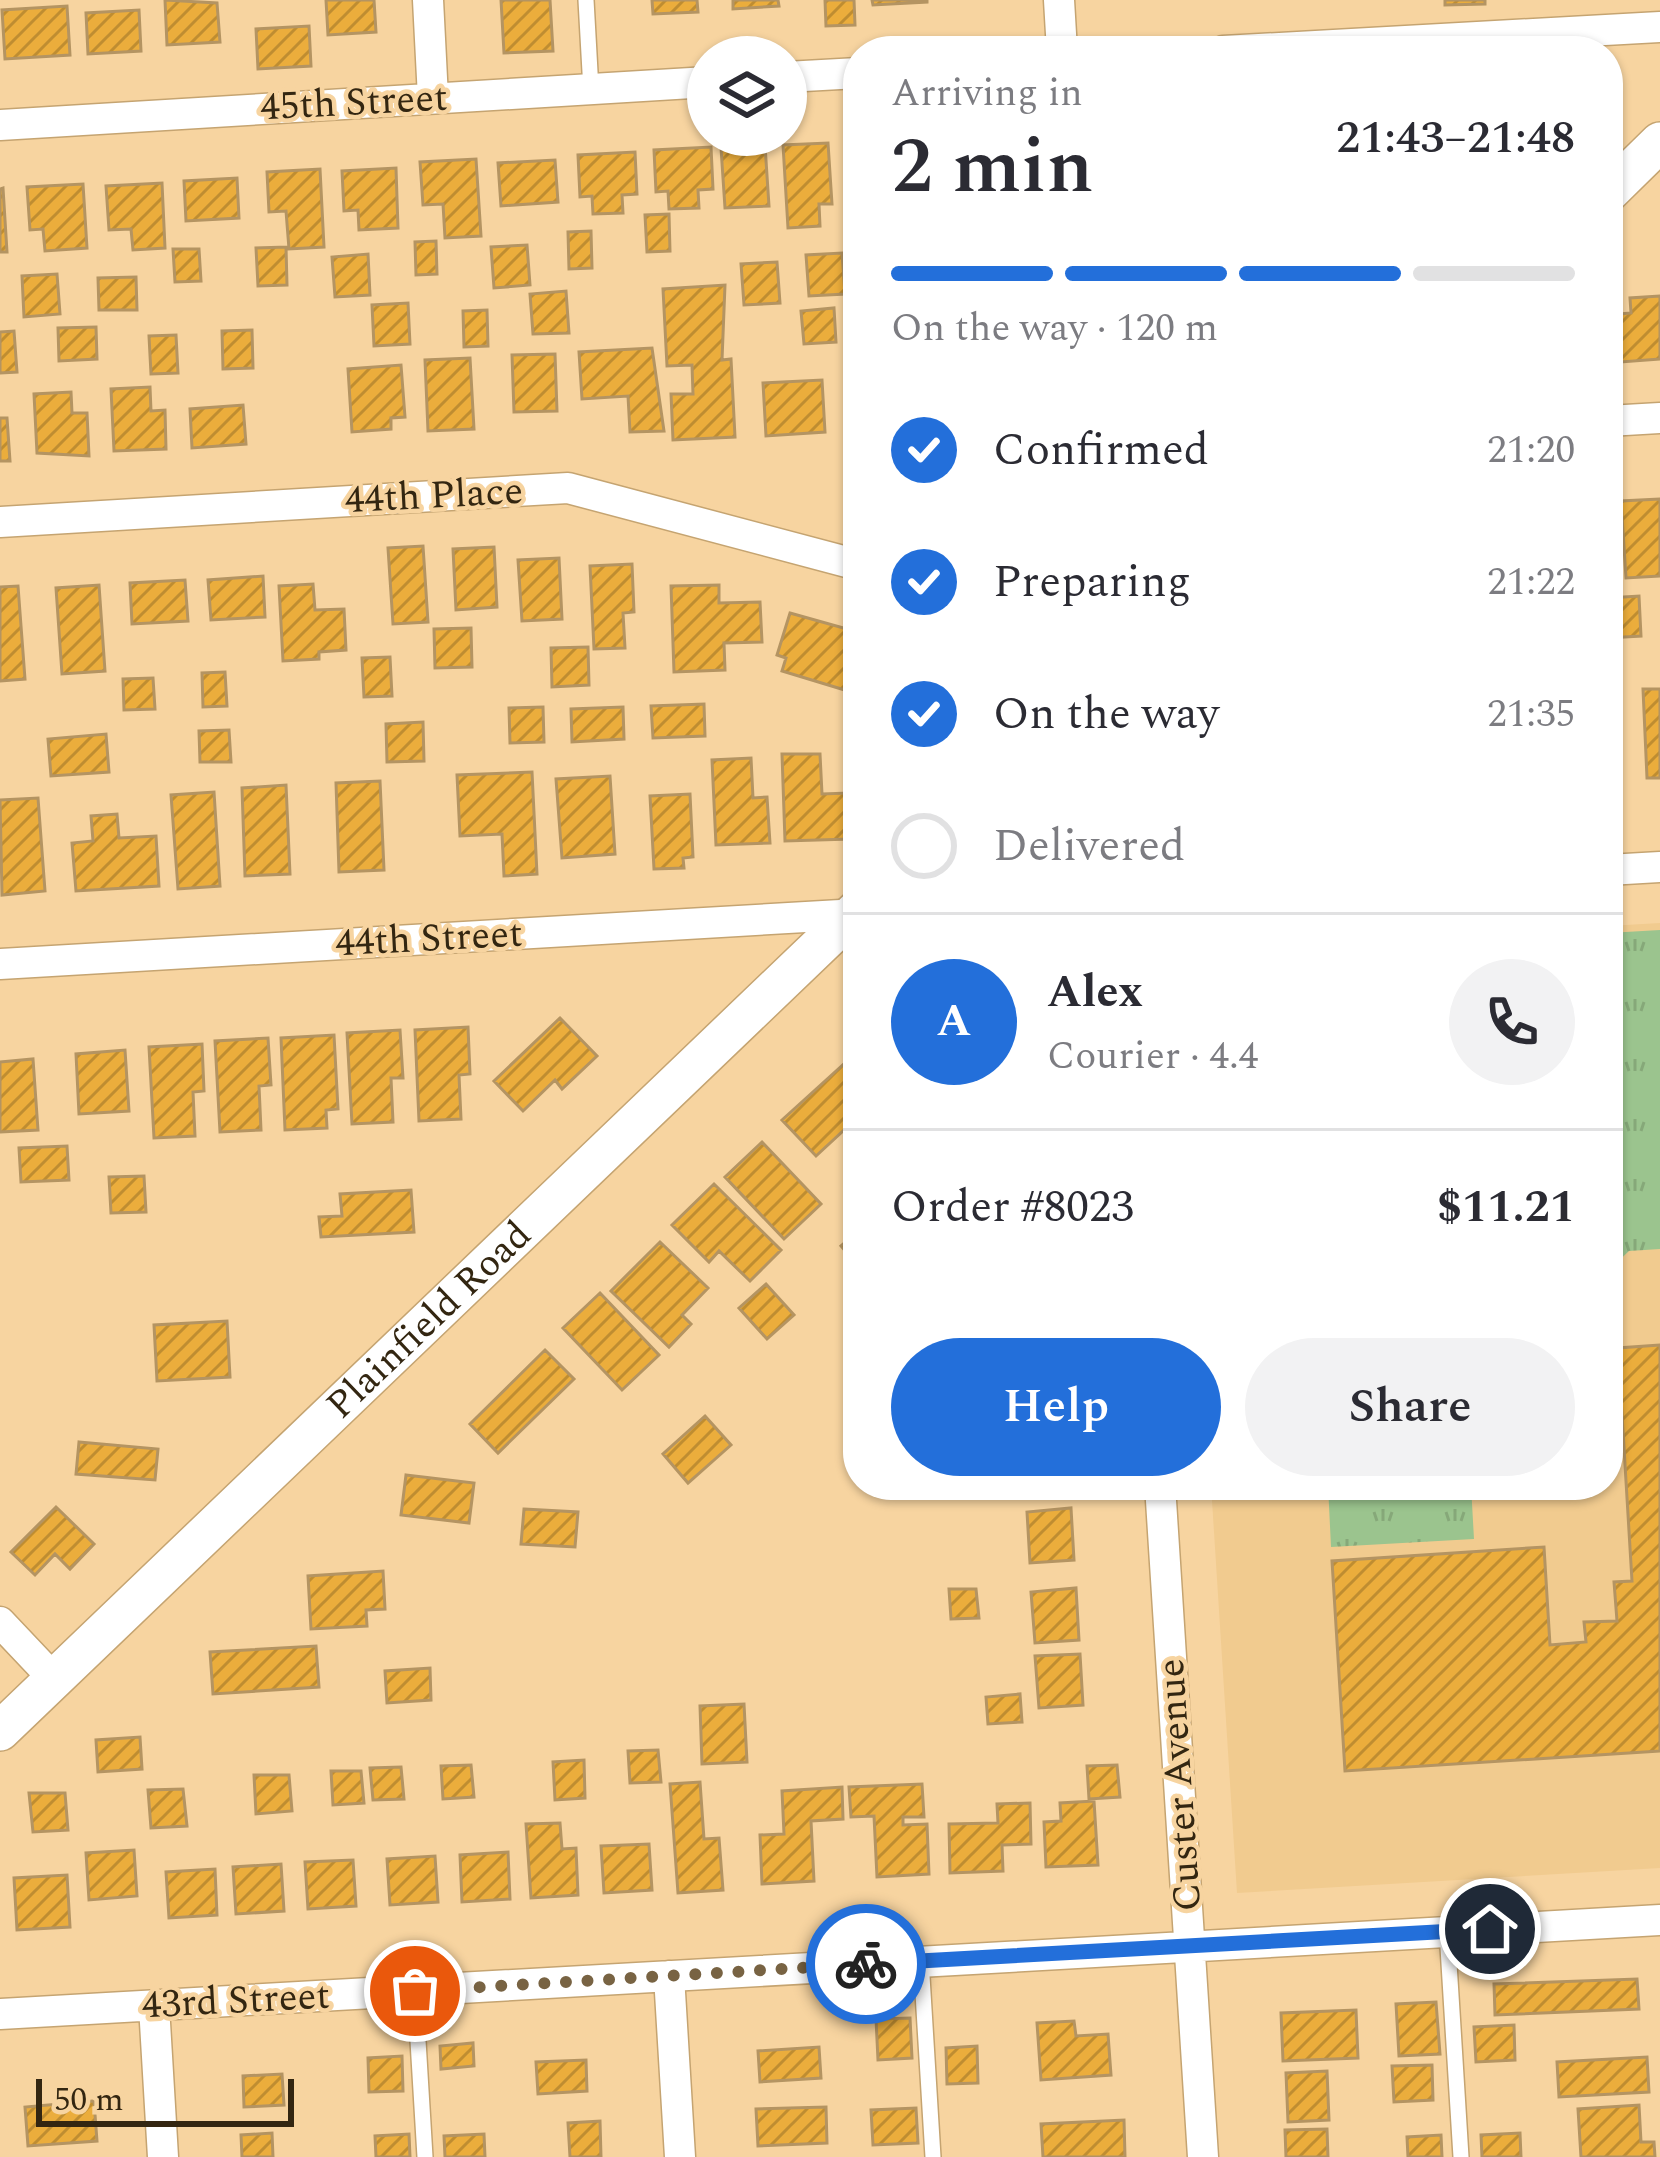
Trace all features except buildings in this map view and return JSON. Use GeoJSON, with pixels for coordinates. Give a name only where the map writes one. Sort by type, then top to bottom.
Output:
{"type":"FeatureCollection","features":[{"type":"Feature","properties":{"kind":"street"},"geometry":{"type":"LineString","coordinates":[[428,0],[434,98]]}},
{"type":"Feature","properties":{"kind":"street"},"geometry":{"type":"LineString","coordinates":[[1060,0],[1061,36]]}},
{"type":"Feature","properties":{"kind":"street"},"geometry":{"type":"LineString","coordinates":[[1496,36],[1660,27]]}},
{"type":"Feature","properties":{"kind":"street"},"geometry":{"type":"LineString","coordinates":[[807,76],[843,74]]}},
{"type":"Feature","properties":{"kind":"street","name":"45th Street"},"geometry":{"type":"LineString","coordinates":[[0,124],[687,83]]}},
{"type":"Feature","properties":{"kind":"street"},"geometry":{"type":"LineString","coordinates":[[1623,178],[1660,142]]}},
{"type":"Feature","properties":{"kind":"street"},"geometry":{"type":"LineString","coordinates":[[1623,420],[1660,418]]}},
{"type":"Feature","properties":{"kind":"street","name":"44th Place"},"geometry":{"type":"LineString","coordinates":[[0,522],[568,488],[843,561]]}},
{"type":"Feature","properties":{"kind":"street"},"geometry":{"type":"LineString","coordinates":[[1623,869],[1660,867]]}},
{"type":"Feature","properties":{"kind":"street","name":"44th Street"},"geometry":{"type":"LineString","coordinates":[[0,964],[843,914]]}},
{"type":"Feature","properties":{"kind":"street","name":"Plainfield Road"},"geometry":{"type":"LineString","coordinates":[[0,1731],[843,925]]}},
{"type":"Feature","properties":{"kind":"street","name":"Custer Avenue"},"geometry":{"type":"LineString","coordinates":[[1161,1500],[1203,2157]]}},
{"type":"Feature","properties":{"kind":"street"},"geometry":{"type":"LineString","coordinates":[[0,1622],[53,1678]]}},
{"type":"Feature","properties":{"kind":"street","name":"43rd Street"},"geometry":{"type":"LineString","coordinates":[[0,2014],[1660,1920]]}},
{"type":"Feature","properties":{"kind":"street"},"geometry":{"type":"LineString","coordinates":[[669,1976],[680,2157]]}},
{"type":"Feature","properties":{"kind":"street"},"geometry":{"type":"LineString","coordinates":[[154,2006],[163,2157]]}},
{"type":"Feature","properties":{"kind":"lane"},"geometry":{"type":"LineString","coordinates":[[586,0],[591,90]]}},
{"type":"Feature","properties":{"kind":"lane"},"geometry":{"type":"LineString","coordinates":[[1447,1931],[1461,2157]]}},
{"type":"Feature","properties":{"kind":"lane"},"geometry":{"type":"LineString","coordinates":[[921,1960],[933,2157]]}},
{"type":"Feature","properties":{"kind":"lane"},"geometry":{"type":"LineString","coordinates":[[415,1991],[425,2157]]}},
{"type":"Feature","properties":{"kind":"shaded area"},"geometry":{"type":"Polygon","coordinates":[[[1660,923],[1660,1868],[1237,1893],[1212,1500],[1623,1500],[1623,925],[1660,923]]]}},
{"type":"Feature","properties":{"kind":"green space"},"geometry":{"type":"Polygon","coordinates":[[[1660,930],[1660,1249],[1629,1251],[1623,1257],[1623,932],[1660,930]]]}},
{"type":"Feature","properties":{"kind":"green space"},"geometry":{"type":"Polygon","coordinates":[[[1329,1500],[1472,1500],[1474,1539],[1331,1547],[1329,1500]]]}},
{"type":"Feature","properties":{"kind":"way so far"},"geometry":{"type":"LineString","coordinates":[[415,1991],[866,1964]]}},
{"type":"Feature","properties":{"kind":"route"},"geometry":{"type":"LineString","coordinates":[[866,1964],[1490,1929]]}}]}
